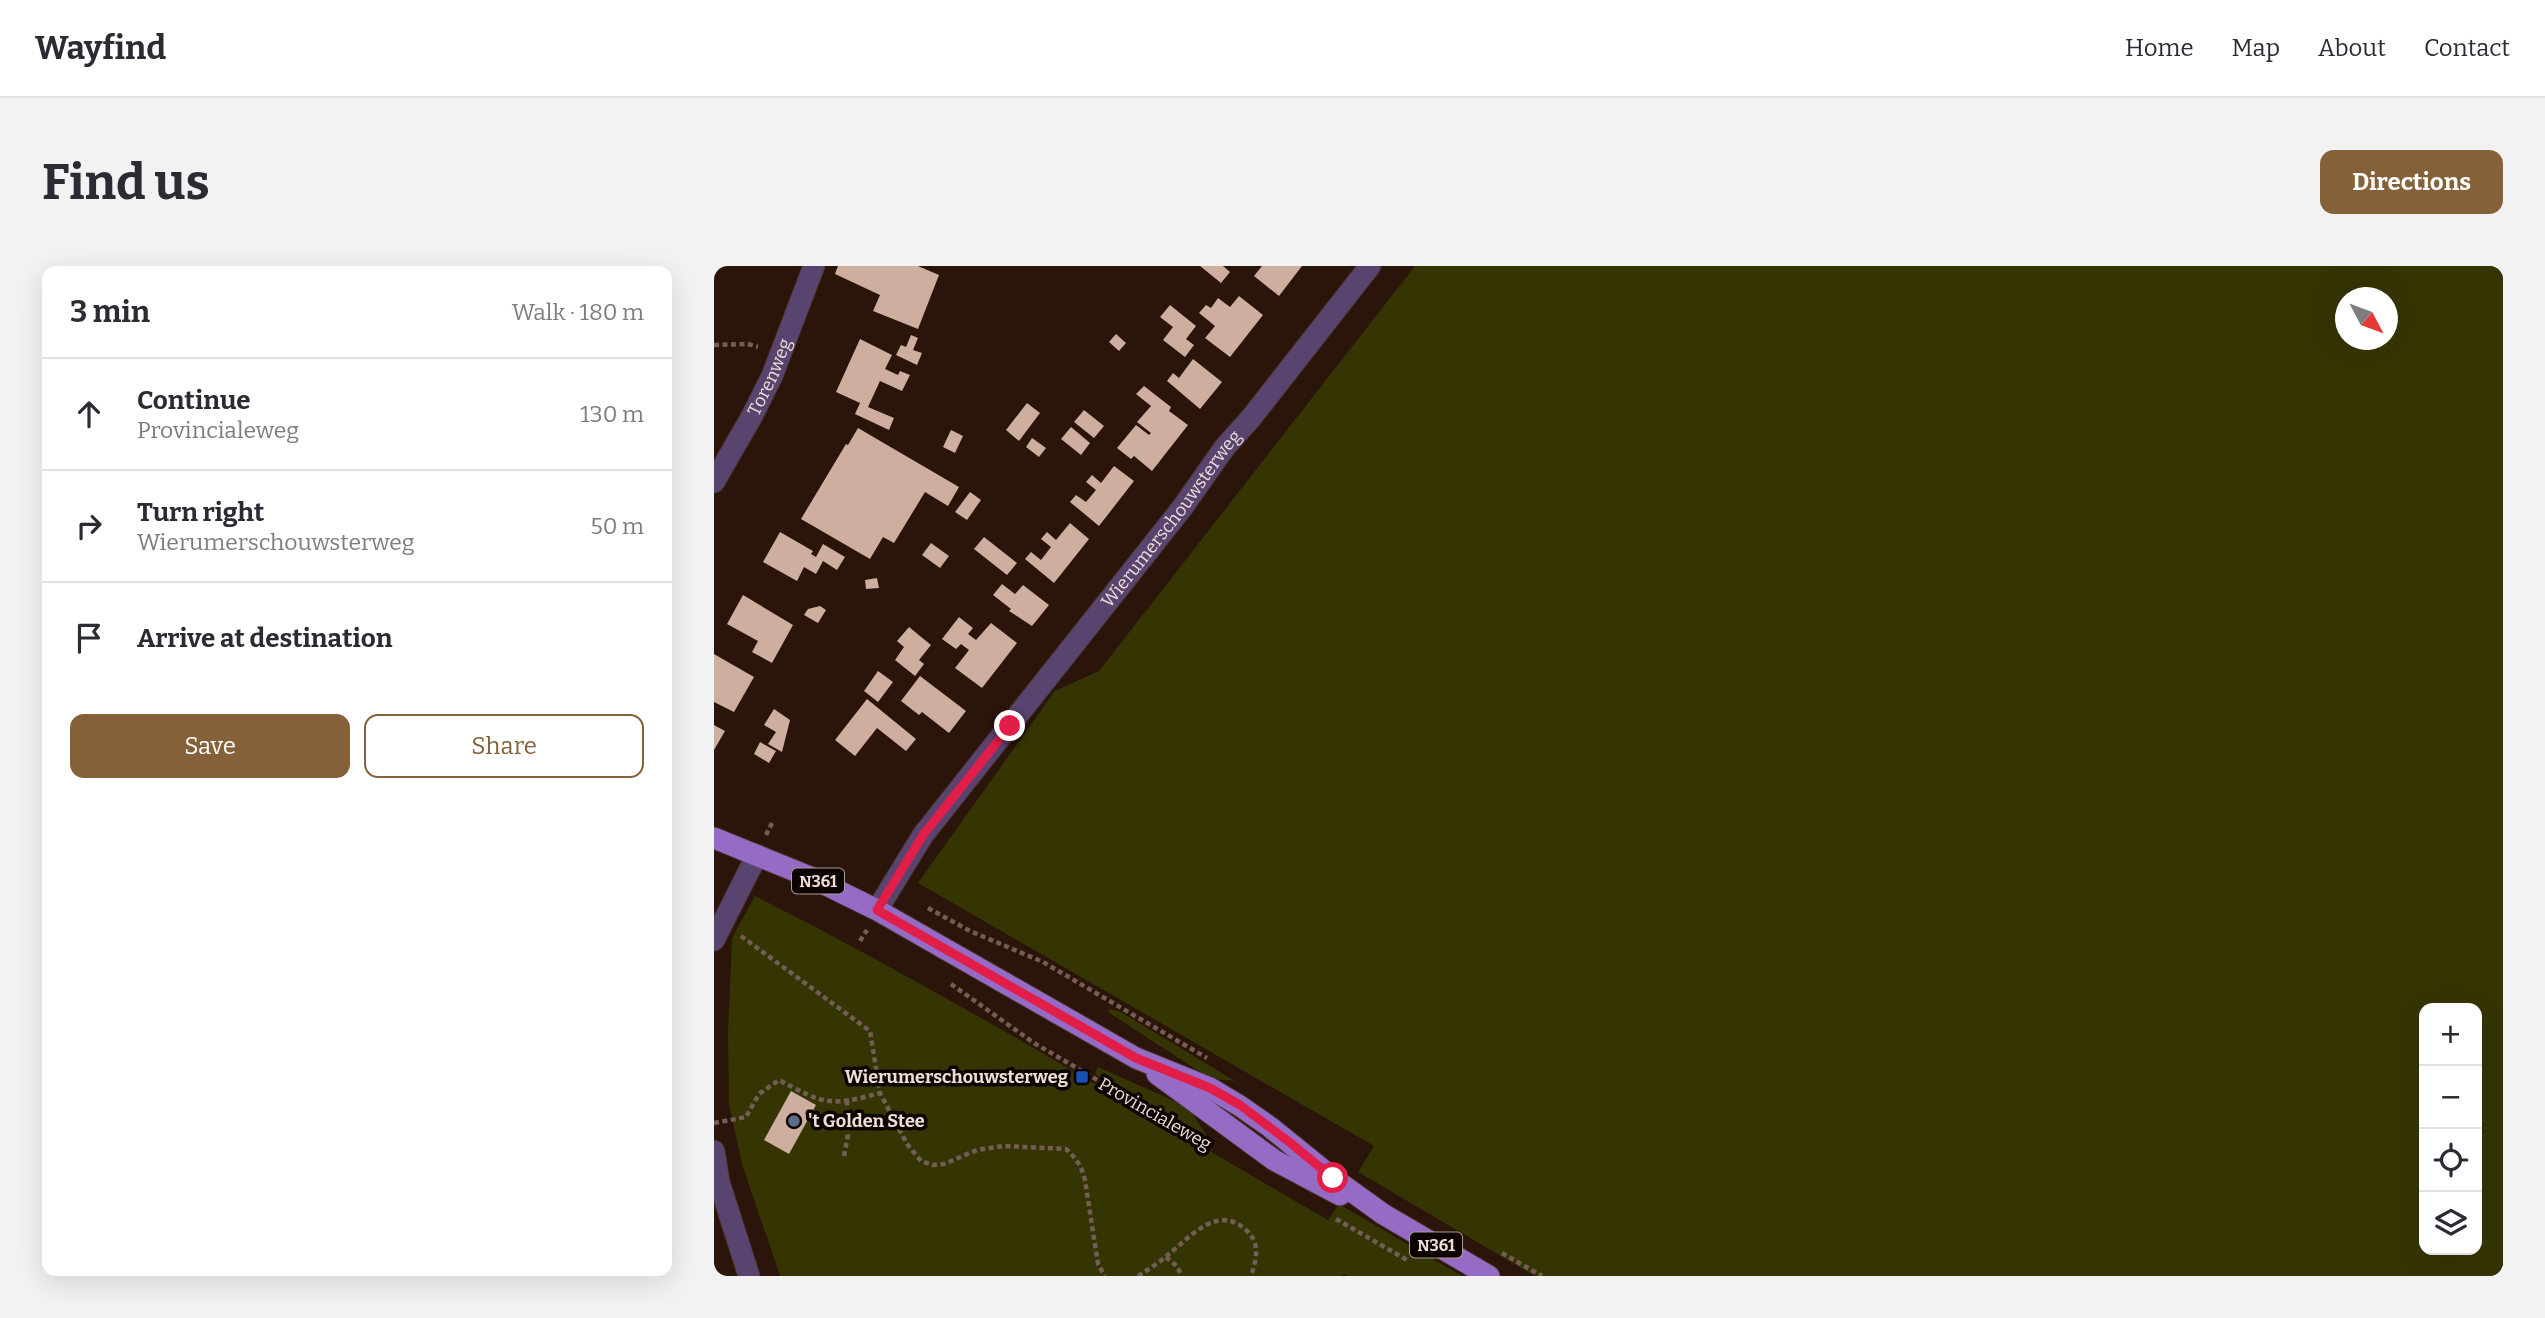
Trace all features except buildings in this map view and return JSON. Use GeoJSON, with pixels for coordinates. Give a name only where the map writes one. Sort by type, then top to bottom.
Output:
{"type":"FeatureCollection","features":[{"type":"Feature","properties":{"kind":"main road","name":"Provincialeweg"},"geometry":{"type":"LineString","coordinates":[[714,838],[877,910],[1136,1058],[1274,1160],[1327,1189],[1382,1214],[1489,1276]]}},
{"type":"Feature","properties":{"kind":"street","name":"Torenweg"},"geometry":{"type":"LineString","coordinates":[[714,482],[752,416],[781,354],[814,266]]}},
{"type":"Feature","properties":{"kind":"street","name":"Wierumerschouwsterweg"},"geometry":{"type":"LineString","coordinates":[[877,910],[923,835],[1205,478],[1224,447],[1251,418],[1370,266]]}},
{"type":"Feature","properties":{"kind":"street"},"geometry":{"type":"LineString","coordinates":[[719,932],[757,855]]}},
{"type":"Feature","properties":{"kind":"street"},"geometry":{"type":"LineString","coordinates":[[714,1151],[719,1182],[749,1276]]}},
{"type":"Feature","properties":{"kind":"path"},"geometry":{"type":"LineString","coordinates":[[714,345],[748,344],[781,354]]}},
{"type":"Feature","properties":{"kind":"path"},"geometry":{"type":"LineString","coordinates":[[768,831],[772,823]]}},
{"type":"Feature","properties":{"kind":"path"},"geometry":{"type":"LineString","coordinates":[[970,931],[1043,962],[1213,1062]]}},
{"type":"Feature","properties":{"kind":"path"},"geometry":{"type":"LineString","coordinates":[[719,932],[870,1031],[880,1093],[913,1153],[921,1161],[933,1165],[944,1164],[977,1150],[1004,1146],[1066,1149],[1072,1154],[1083,1170],[1098,1264],[1105,1276]]}},
{"type":"Feature","properties":{"kind":"path"},"geometry":{"type":"LineString","coordinates":[[860,941],[865,933]]}},
{"type":"Feature","properties":{"kind":"path","name":"Provincialeweg"},"geometry":{"type":"LineString","coordinates":[[943,978],[1034,1043],[1217,1150]]}},
{"type":"Feature","properties":{"kind":"path"},"geometry":{"type":"LineString","coordinates":[[714,1123],[746,1117],[759,1094],[779,1080],[812,1097],[831,1102],[847,1102],[880,1093]]}},
{"type":"Feature","properties":{"kind":"path"},"geometry":{"type":"LineString","coordinates":[[844,1156],[848,1135],[847,1102]]}},
{"type":"Feature","properties":{"kind":"path"},"geometry":{"type":"LineString","coordinates":[[1138,1276],[1166,1257],[1190,1234],[1222,1219],[1241,1225],[1256,1244],[1256,1260],[1251,1276]]}},
{"type":"Feature","properties":{"kind":"path"},"geometry":{"type":"LineString","coordinates":[[1496,1249],[1542,1276]]}},
{"type":"Feature","properties":{"kind":"path"},"geometry":{"type":"LineString","coordinates":[[1166,1257],[1178,1267],[1181,1276]]}},
{"type":"Feature","properties":{"kind":"shaded area"},"geometry":{"type":"Polygon","coordinates":[[[1415,266],[2503,266],[2503,1276],[1535,1276],[1358,1172],[1374,1146],[918,883],[1055,691],[1099,671],[1415,266]]]}},
{"type":"Feature","properties":{"kind":"shaded area"},"geometry":{"type":"Polygon","coordinates":[[[755,896],[972,1013],[1328,1220],[1339,1204],[1462,1276],[780,1276],[742,1164],[729,1104],[728,1033],[732,938],[755,896]]]}},
{"type":"Feature","properties":{"kind":"shaded area"},"geometry":{"type":"Polygon","coordinates":[[[1110,1009],[1121,1012],[1235,1081],[1213,1079],[1200,1072],[1108,1012],[1110,1009]]]}},
{"type":"Feature","properties":{"kind":"shaded area"},"geometry":{"type":"Polygon","coordinates":[[[1098,1067],[1188,1107],[1211,1142],[1099,1077],[1095,1073],[1098,1067]]]}},
{"type":"Feature","properties":{"kind":"place","name":"Wierumerschouwsterweg"},"geometry":{"type":"Point","coordinates":[1082,1077]}},
{"type":"Feature","properties":{"kind":"place","name":"'t Golden Stee"},"geometry":{"type":"Point","coordinates":[794,1121]}},
{"type":"Feature","properties":{"kind":"route"},"geometry":{"type":"LineString","coordinates":[[1010,726],[923,835],[877,910],[1136,1058],[1210,1088],[1240,1105],[1333,1178]]}}]}
